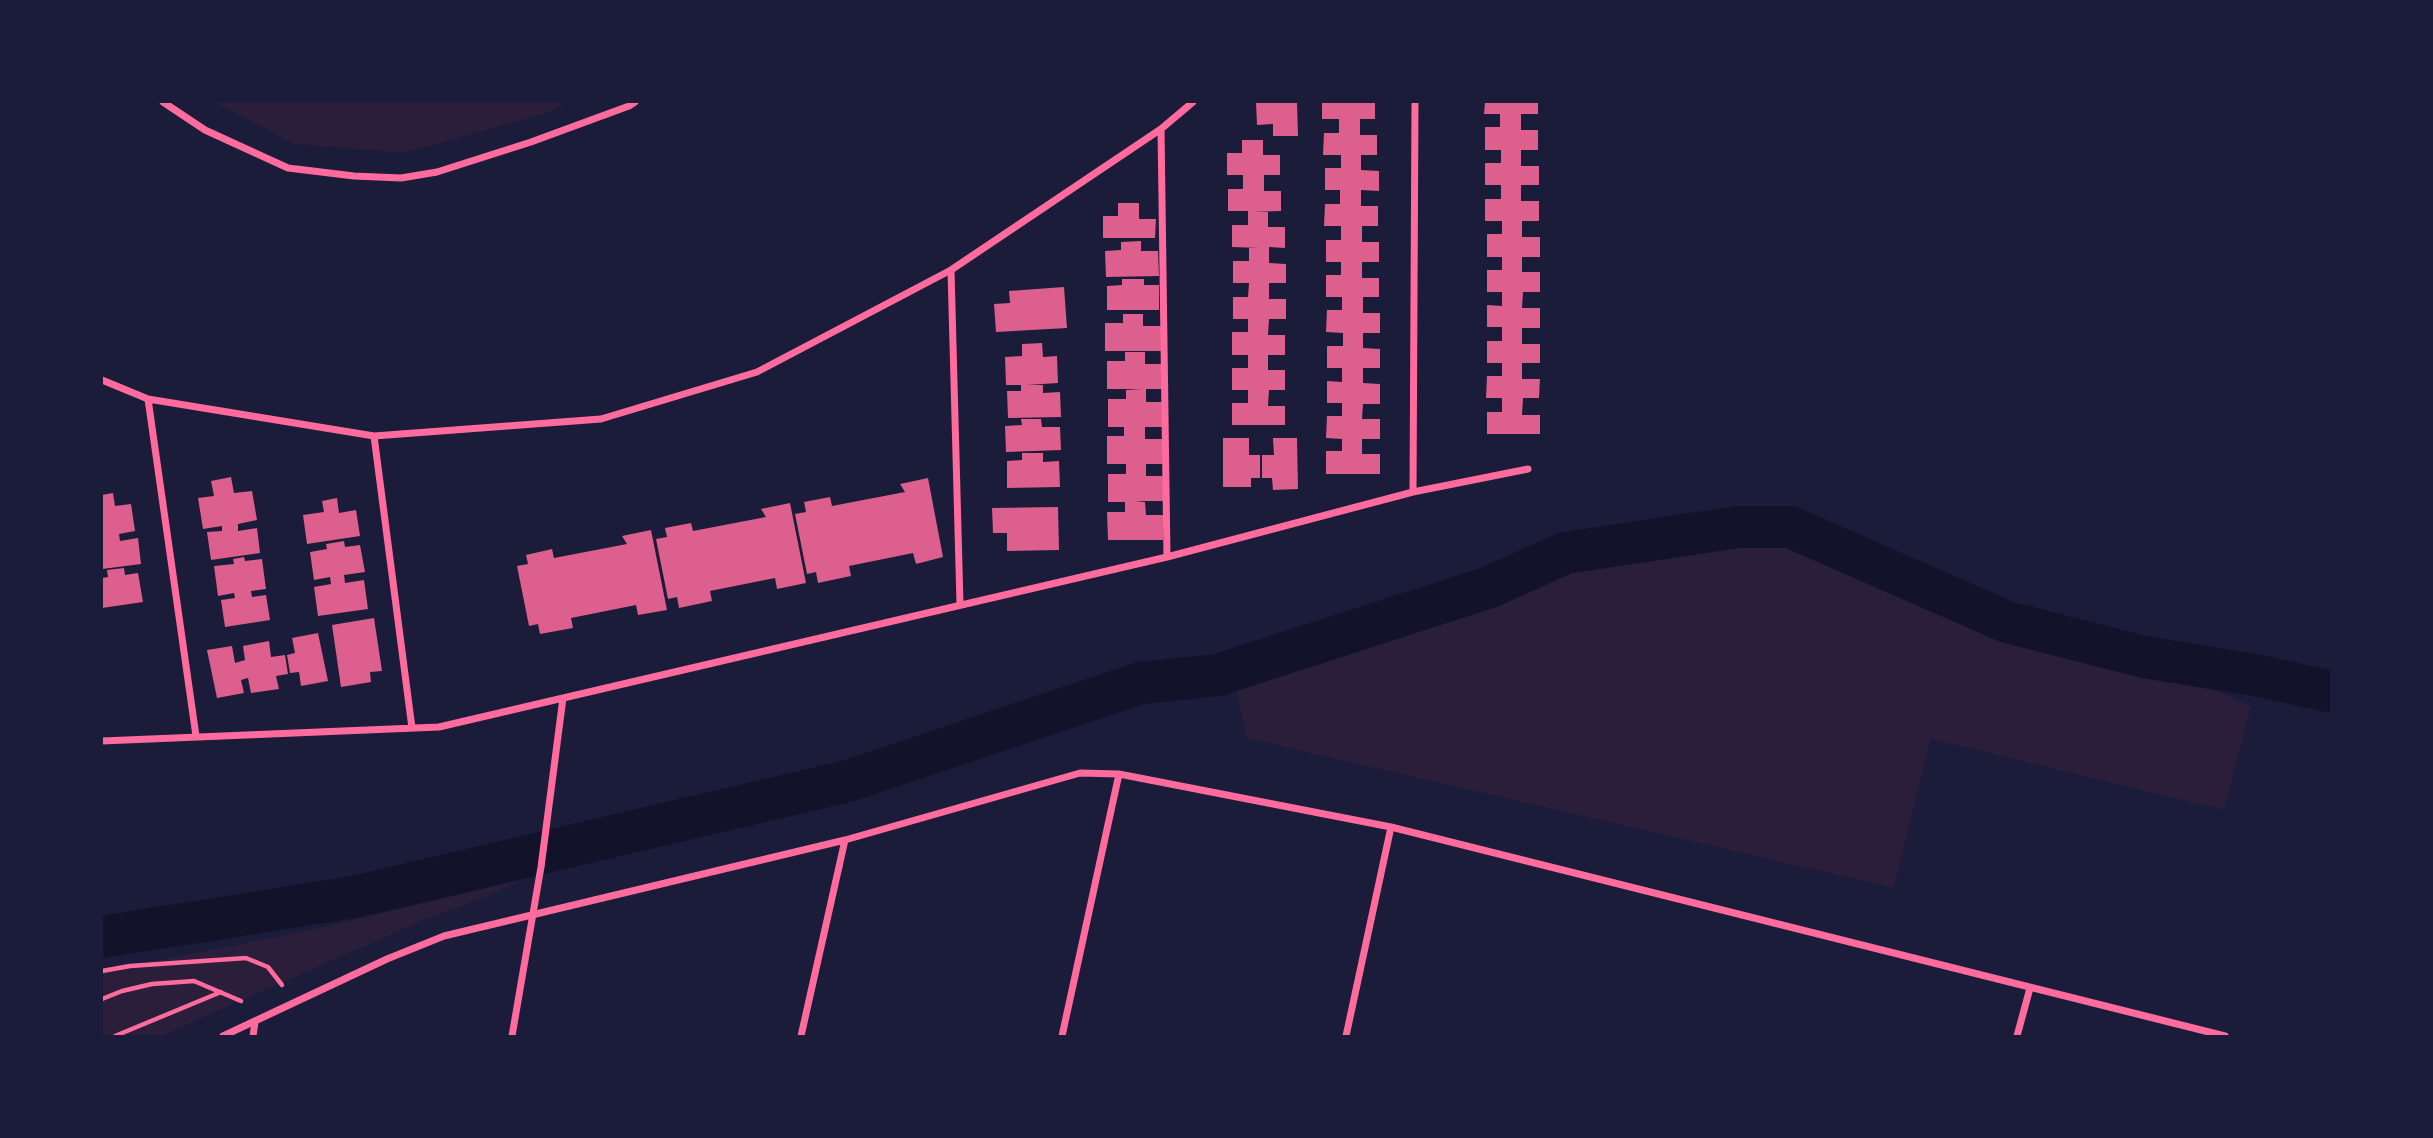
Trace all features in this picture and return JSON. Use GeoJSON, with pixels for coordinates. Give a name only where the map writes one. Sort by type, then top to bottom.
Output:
{"type":"FeatureCollection","features":[{"type":"Feature","properties":{"kind":"street"},"geometry":{"type":"LineString","coordinates":[[163,102],[205,130],[288,169],[401,178],[437,172],[531,142],[635,102]]}},
{"type":"Feature","properties":{"kind":"street"},"geometry":{"type":"LineString","coordinates":[[102,380],[148,399],[374,436],[601,419],[757,372],[951,270],[1161,129],[1193,102]]}},
{"type":"Feature","properties":{"kind":"street"},"geometry":{"type":"LineString","coordinates":[[1413,492],[1415,102]]}},
{"type":"Feature","properties":{"kind":"street"},"geometry":{"type":"LineString","coordinates":[[1161,129],[1167,557]]}},
{"type":"Feature","properties":{"kind":"street"},"geometry":{"type":"LineString","coordinates":[[951,270],[960,604]]}},
{"type":"Feature","properties":{"kind":"street"},"geometry":{"type":"LineString","coordinates":[[148,399],[196,736]]}},
{"type":"Feature","properties":{"kind":"street"},"geometry":{"type":"LineString","coordinates":[[374,436],[412,728]]}},
{"type":"Feature","properties":{"kind":"street"},"geometry":{"type":"LineString","coordinates":[[102,741],[439,727],[1167,557],[1413,492],[1528,469]]}},
{"type":"Feature","properties":{"kind":"street"},"geometry":{"type":"LineString","coordinates":[[512,1037],[534,915],[562,698]]}},
{"type":"Feature","properties":{"kind":"street"},"geometry":{"type":"LineString","coordinates":[[223,1037],[387,959],[444,936],[845,840],[1080,773],[1119,774],[1391,827],[2225,1037]]}},
{"type":"Feature","properties":{"kind":"street"},"geometry":{"type":"LineString","coordinates":[[1062,1037],[1119,774]]}},
{"type":"Feature","properties":{"kind":"street"},"geometry":{"type":"LineString","coordinates":[[1346,1037],[1391,827]]}},
{"type":"Feature","properties":{"kind":"street"},"geometry":{"type":"LineString","coordinates":[[801,1037],[845,840]]}},
{"type":"Feature","properties":{"kind":"street"},"geometry":{"type":"LineString","coordinates":[[2017,1037],[2030,988]]}},
{"type":"Feature","properties":{"kind":"street"},"geometry":{"type":"LineString","coordinates":[[253,1037],[255,1022]]}},
{"type":"Feature","properties":{"kind":"path"},"geometry":{"type":"LineString","coordinates":[[102,971],[130,966],[246,958],[268,967],[295,1003]]}},
{"type":"Feature","properties":{"kind":"path"},"geometry":{"type":"LineString","coordinates":[[102,999],[122,990],[177,981],[194,981],[241,1001],[255,1022]]}},
{"type":"Feature","properties":{"kind":"path"},"geometry":{"type":"LineString","coordinates":[[115,1037],[222,992]]}},
{"type":"Feature","properties":{"kind":"shaded area"},"geometry":{"type":"Polygon","coordinates":[[[214,102],[567,102],[547,113],[404,153],[295,144],[214,102]]]}},
{"type":"Feature","properties":{"kind":"shaded area"},"geometry":{"type":"Polygon","coordinates":[[[1738,527],[1790,527],[2007,622],[2144,657],[2251,706],[2224,810],[1931,739],[1894,888],[1246,738],[1233,670],[1490,587],[1565,553],[1738,527]]]}},
{"type":"Feature","properties":{"kind":"shaded area"},"geometry":{"type":"Polygon","coordinates":[[[521,880],[161,1036],[102,1036],[102,972],[315,929],[521,880]]]}},
{"type":"Feature","properties":{"kind":"building"},"geometry":{"type":"Polygon","coordinates":[[[1256,102],[1297,102],[1298,136],[1273,136],[1273,124],[1257,125],[1256,102]]]}},
{"type":"Feature","properties":{"kind":"building"},"geometry":{"type":"Polygon","coordinates":[[[1322,102],[1375,102],[1375,119],[1360,119],[1360,135],[1377,135],[1377,155],[1361,155],[1361,170],[1379,171],[1379,191],[1361,190],[1361,206],[1378,206],[1378,226],[1362,226],[1362,242],[1379,242],[1379,262],[1362,262],[1362,278],[1379,278],[1379,297],[1363,297],[1363,313],[1380,313],[1380,333],[1363,333],[1363,348],[1380,349],[1380,368],[1363,368],[1363,383],[1380,384],[1380,404],[1363,404],[1362,419],[1380,419],[1380,439],[1362,439],[1362,454],[1380,454],[1380,474],[1326,474],[1326,451],[1342,451],[1342,439],[1326,438],[1327,416],[1342,416],[1342,403],[1327,403],[1327,381],[1342,382],[1342,368],[1327,368],[1327,346],[1343,346],[1343,333],[1326,332],[1327,310],[1342,310],[1342,297],[1326,297],[1326,275],[1341,275],[1341,262],[1326,262],[1326,240],[1341,240],[1341,226],[1324,226],[1325,204],[1340,204],[1340,190],[1325,190],[1325,168],[1341,168],[1341,155],[1323,155],[1324,133],[1339,133],[1339,119],[1322,119],[1322,102]]]}},
{"type":"Feature","properties":{"kind":"building"},"geometry":{"type":"Polygon","coordinates":[[[1485,102],[1538,102],[1538,114],[1521,114],[1521,130],[1538,130],[1538,150],[1521,150],[1521,166],[1539,166],[1539,185],[1521,185],[1521,201],[1539,201],[1539,221],[1522,221],[1522,237],[1540,237],[1540,257],[1522,257],[1522,272],[1540,272],[1540,292],[1523,292],[1522,308],[1540,308],[1540,328],[1522,328],[1522,344],[1540,344],[1540,363],[1522,363],[1522,379],[1540,379],[1539,398],[1523,398],[1522,415],[1540,415],[1540,434],[1487,434],[1487,412],[1502,412],[1502,398],[1486,398],[1487,376],[1502,376],[1502,363],[1487,363],[1487,341],[1502,341],[1502,327],[1487,327],[1487,305],[1502,306],[1502,292],[1487,292],[1487,270],[1502,270],[1502,257],[1487,257],[1487,234],[1502,234],[1502,221],[1485,221],[1485,199],[1501,199],[1501,185],[1485,185],[1485,163],[1501,163],[1501,150],[1485,150],[1485,127],[1500,127],[1500,114],[1484,114],[1485,102]]]}},
{"type":"Feature","properties":{"kind":"building"},"geometry":{"type":"Polygon","coordinates":[[[1242,140],[1263,140],[1263,155],[1280,155],[1280,175],[1264,175],[1264,191],[1281,191],[1281,211],[1252,212],[1268,212],[1268,227],[1285,227],[1285,248],[1269,247],[1269,263],[1286,264],[1286,283],[1269,283],[1269,299],[1286,299],[1286,319],[1269,319],[1268,335],[1285,335],[1285,355],[1268,355],[1268,370],[1285,370],[1285,390],[1269,390],[1268,406],[1285,406],[1285,425],[1232,425],[1232,403],[1248,403],[1248,390],[1232,390],[1232,368],[1248,368],[1248,355],[1232,355],[1232,332],[1248,332],[1248,319],[1233,319],[1233,297],[1248,297],[1249,283],[1233,283],[1233,261],[1249,261],[1249,248],[1260,248],[1232,247],[1232,225],[1248,225],[1248,211],[1228,211],[1228,189],[1243,189],[1243,175],[1227,175],[1227,153],[1242,153],[1242,140]]]}},
{"type":"Feature","properties":{"kind":"building"},"geometry":{"type":"Polygon","coordinates":[[[1118,203],[1139,203],[1139,219],[1156,219],[1155,238],[1103,238],[1103,216],[1118,216],[1118,203]]]}},
{"type":"Feature","properties":{"kind":"building"},"geometry":{"type":"Polygon","coordinates":[[[1141,241],[1141,251],[1158,251],[1159,276],[1106,277],[1105,251],[1121,250],[1121,242],[1141,241]]]}},
{"type":"Feature","properties":{"kind":"building"},"geometry":{"type":"Polygon","coordinates":[[[1122,279],[1144,279],[1144,285],[1159,285],[1159,310],[1107,310],[1107,286],[1122,285],[1122,279]]]}},
{"type":"Feature","properties":{"kind":"building"},"geometry":{"type":"Polygon","coordinates":[[[1064,287],[1067,328],[996,332],[994,304],[1010,303],[1009,291],[1064,287]]]}},
{"type":"Feature","properties":{"kind":"building"},"geometry":{"type":"Polygon","coordinates":[[[1123,314],[1143,314],[1143,326],[1161,326],[1161,351],[1105,351],[1105,323],[1123,323],[1123,314]]]}},
{"type":"Feature","properties":{"kind":"building"},"geometry":{"type":"Polygon","coordinates":[[[1042,343],[1043,357],[1057,356],[1058,383],[1027,385],[1043,385],[1043,393],[1060,392],[1061,417],[1008,418],[1007,391],[1021,391],[1021,385],[1006,385],[1005,357],[1022,356],[1022,344],[1042,343]]]}},
{"type":"Feature","properties":{"kind":"building"},"geometry":{"type":"Polygon","coordinates":[[[1125,352],[1145,352],[1145,364],[1163,364],[1163,389],[1146,389],[1146,402],[1164,402],[1164,427],[1145,427],[1145,439],[1162,439],[1163,464],[1146,464],[1146,476],[1164,476],[1164,501],[1135,501],[1145,502],[1146,515],[1163,515],[1163,540],[1108,540],[1107,512],[1125,512],[1125,502],[1108,502],[1108,474],[1126,474],[1126,464],[1107,464],[1107,436],[1124,436],[1124,427],[1108,427],[1108,399],[1126,399],[1126,390],[1142,389],[1107,389],[1107,361],[1125,361],[1125,352]]]}},
{"type":"Feature","properties":{"kind":"building"},"geometry":{"type":"Polygon","coordinates":[[[1021,419],[1041,419],[1042,427],[1060,427],[1061,450],[1006,452],[1005,426],[1022,425],[1021,419]]]}},
{"type":"Feature","properties":{"kind":"building"},"geometry":{"type":"Polygon","coordinates":[[[1223,438],[1249,438],[1249,455],[1260,455],[1260,478],[1251,478],[1251,487],[1223,487],[1223,438]]]}},
{"type":"Feature","properties":{"kind":"building"},"geometry":{"type":"Polygon","coordinates":[[[1273,438],[1297,438],[1298,489],[1273,490],[1272,478],[1262,478],[1262,455],[1274,455],[1273,438]]]}},
{"type":"Feature","properties":{"kind":"building"},"geometry":{"type":"Polygon","coordinates":[[[1022,453],[1043,453],[1043,462],[1059,461],[1060,487],[1007,488],[1007,461],[1022,460],[1022,453]]]}},
{"type":"Feature","properties":{"kind":"building"},"geometry":{"type":"Polygon","coordinates":[[[231,477],[234,493],[252,491],[257,520],[238,524],[238,531],[257,528],[260,553],[211,560],[207,532],[222,531],[222,526],[203,529],[198,498],[214,496],[211,481],[231,477]]]}},
{"type":"Feature","properties":{"kind":"building"},"geometry":{"type":"Polygon","coordinates":[[[928,478],[943,557],[916,564],[913,553],[849,566],[851,576],[818,583],[816,572],[807,574],[795,514],[806,512],[804,502],[830,497],[832,506],[905,492],[900,484],[928,478]]]}},
{"type":"Feature","properties":{"kind":"building"},"geometry":{"type":"Polygon","coordinates":[[[113,493],[115,506],[131,504],[135,531],[119,534],[120,541],[138,538],[141,564],[102,569],[102,495],[113,493]]]}},
{"type":"Feature","properties":{"kind":"building"},"geometry":{"type":"Polygon","coordinates":[[[337,498],[339,513],[356,510],[360,536],[307,544],[303,515],[324,512],[322,501],[337,498]]]}},
{"type":"Feature","properties":{"kind":"building"},"geometry":{"type":"Polygon","coordinates":[[[790,503],[806,583],[777,589],[775,578],[710,591],[712,601],[679,608],[677,597],[668,599],[656,539],[667,537],[665,528],[691,523],[693,531],[766,517],[761,509],[790,503]]]}},
{"type":"Feature","properties":{"kind":"building"},"geometry":{"type":"Polygon","coordinates":[[[1058,507],[1059,550],[1007,551],[1007,533],[993,533],[992,508],[1058,507]]]}},
{"type":"Feature","properties":{"kind":"building"},"geometry":{"type":"Polygon","coordinates":[[[651,530],[667,610],[638,615],[636,605],[571,618],[573,628],[540,634],[538,624],[529,626],[517,566],[528,564],[526,555],[552,549],[554,558],[627,544],[622,536],[651,530]]]}},
{"type":"Feature","properties":{"kind":"building"},"geometry":{"type":"Polygon","coordinates":[[[344,541],[345,547],[360,545],[365,572],[344,575],[345,583],[364,580],[368,609],[318,616],[314,587],[331,584],[330,577],[314,580],[310,552],[327,549],[326,544],[344,541]]]}},
{"type":"Feature","properties":{"kind":"building"},"geometry":{"type":"Polygon","coordinates":[[[244,557],[245,561],[262,559],[266,589],[251,591],[252,597],[266,595],[270,620],[225,627],[221,600],[235,598],[234,593],[218,596],[214,566],[234,564],[233,559],[244,557]]]}},
{"type":"Feature","properties":{"kind":"building"},"geometry":{"type":"Polygon","coordinates":[[[124,568],[125,575],[138,573],[143,602],[102,608],[102,578],[108,577],[107,570],[124,568]]]}},
{"type":"Feature","properties":{"kind":"building"},"geometry":{"type":"Polygon","coordinates":[[[374,618],[382,671],[370,672],[371,682],[341,687],[332,625],[374,618]]]}},
{"type":"Feature","properties":{"kind":"building"},"geometry":{"type":"Polygon","coordinates":[[[318,633],[328,681],[301,686],[299,672],[290,673],[287,655],[295,653],[292,638],[318,633]]]}},
{"type":"Feature","properties":{"kind":"building"},"geometry":{"type":"Polygon","coordinates":[[[269,641],[271,657],[285,655],[288,674],[276,676],[279,689],[251,693],[248,678],[241,680],[244,693],[217,698],[207,650],[232,646],[235,663],[245,660],[243,646],[269,641]]]}},
{"type":"Feature","properties":{"kind":"waterway"},"geometry":{"type":"LineString","coordinates":[[102,937],[354,897],[848,781],[1141,683],[1218,675],[1490,587],[1565,553],[1738,527],[1790,527],[2007,622],[2144,657],[2260,676],[2332,692]]}}]}
